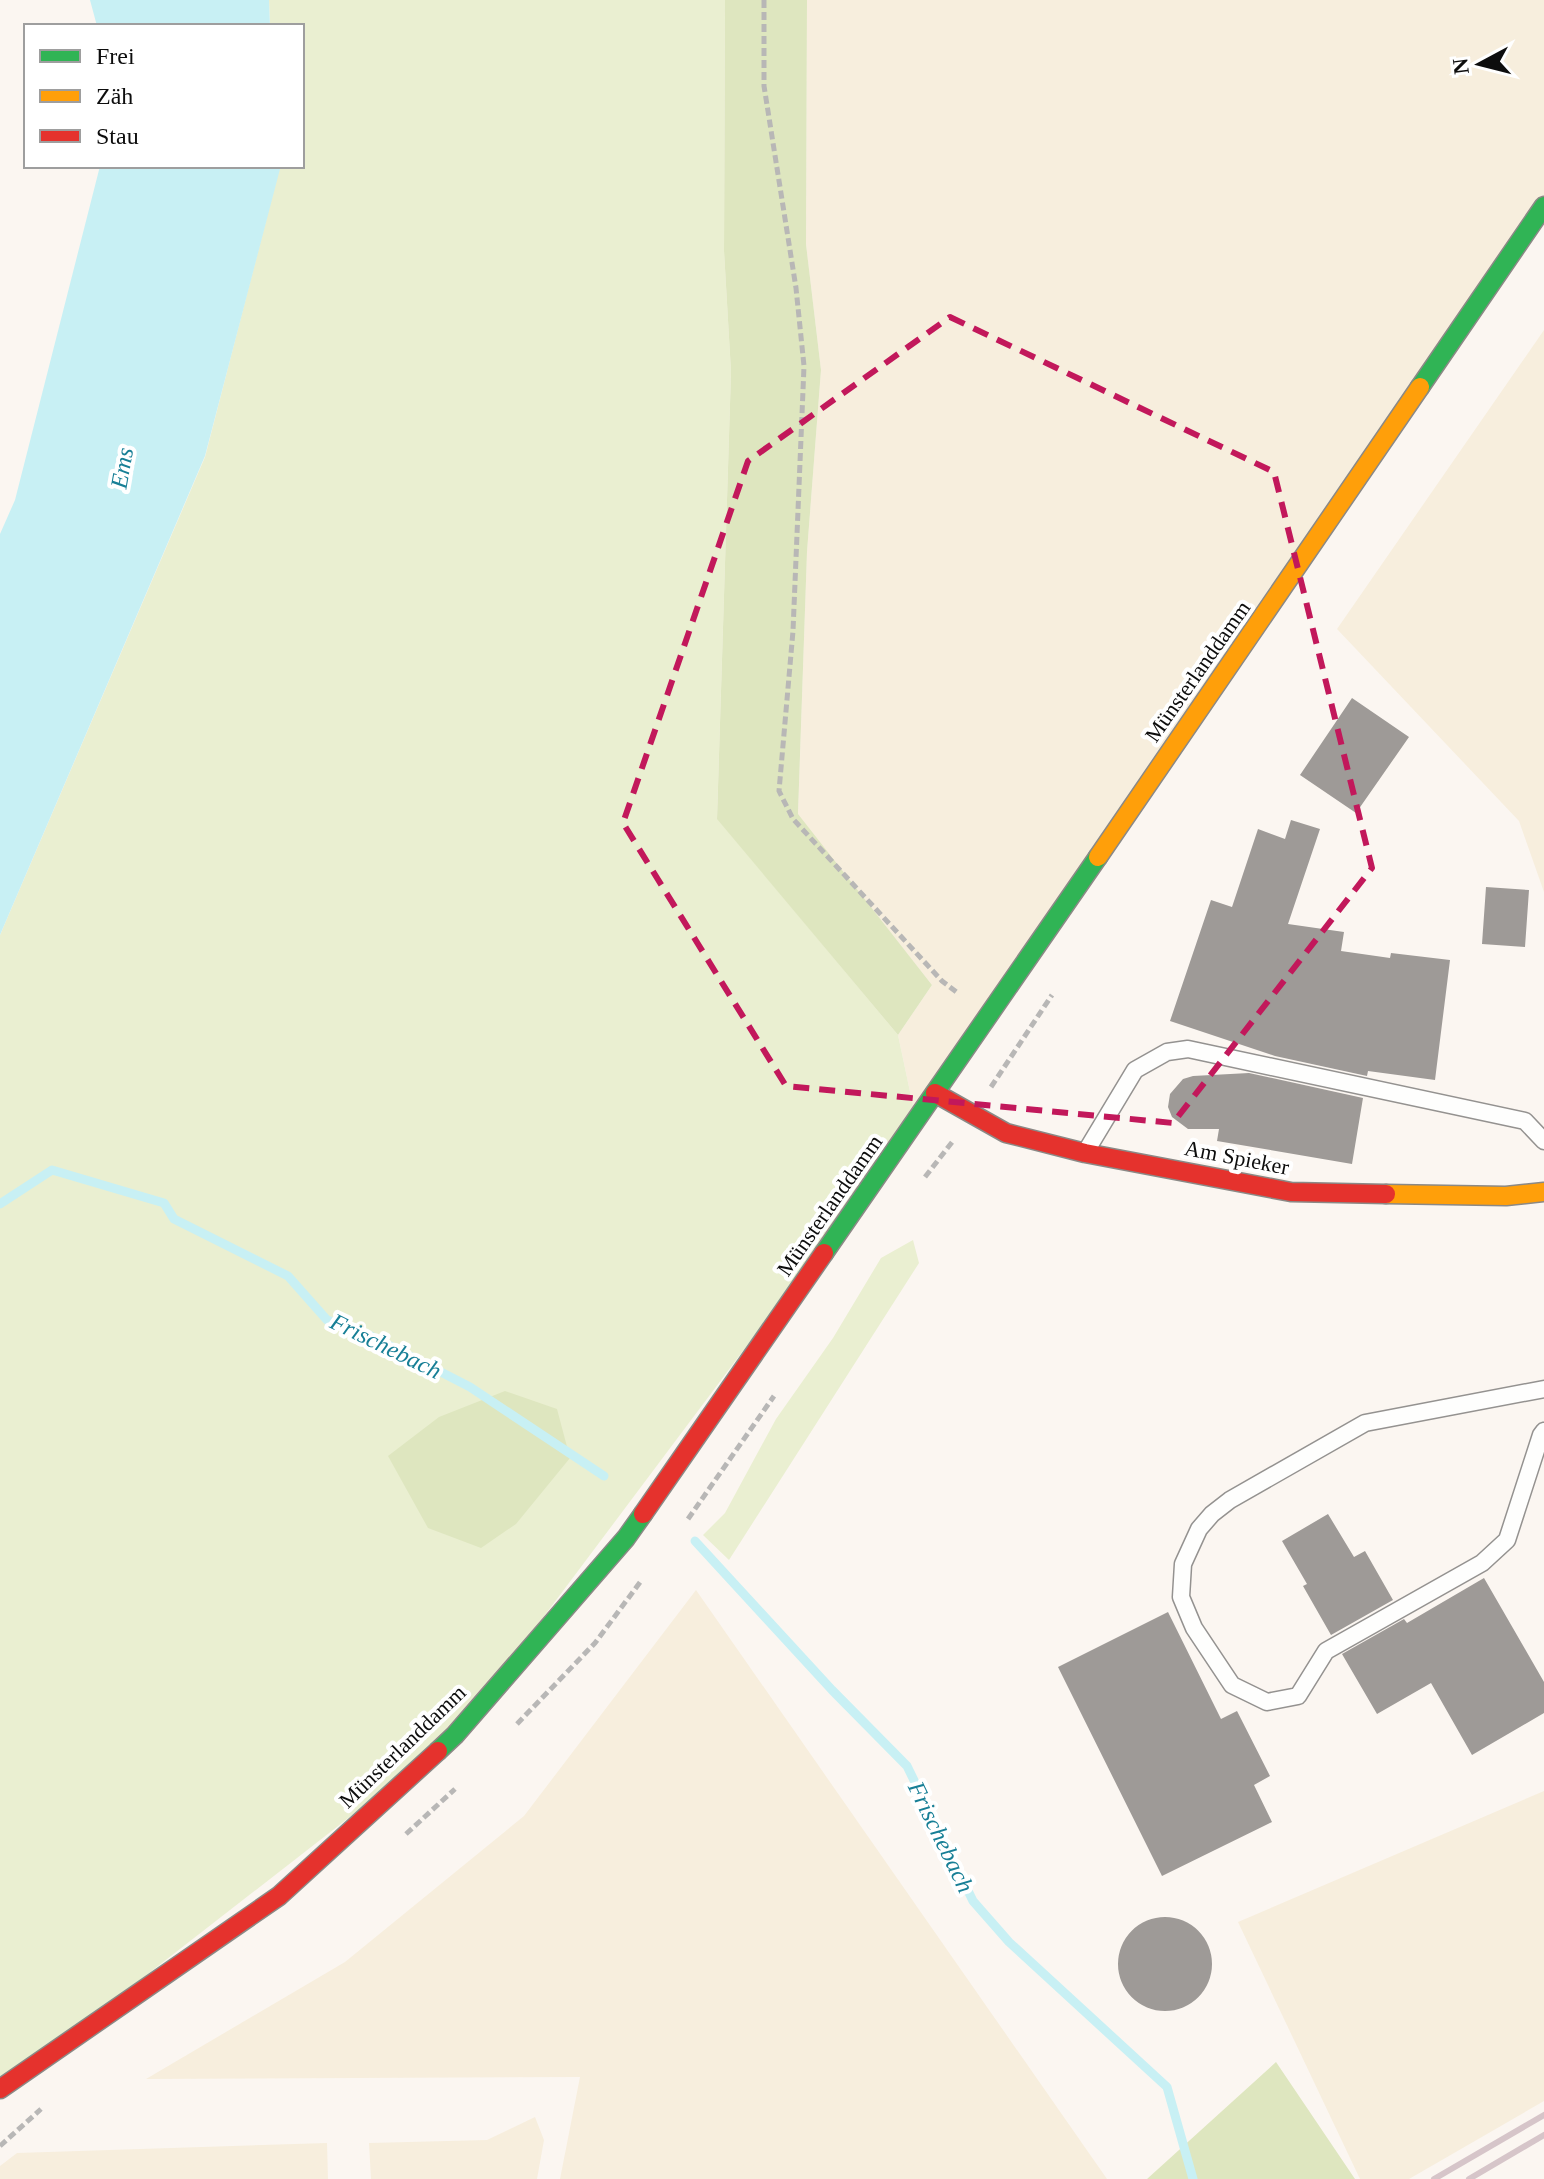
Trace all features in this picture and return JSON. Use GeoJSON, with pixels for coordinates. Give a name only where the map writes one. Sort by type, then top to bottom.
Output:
{"type":"FeatureCollection","features":[{"type":"Feature","properties":{"kind":"main road","name":"Münsterlanddamm"},"geometry":{"type":"LineString","coordinates":[[0,2089],[279,1896],[455,1735],[626,1538],[988,1017],[1544,206]]}},
{"type":"Feature","properties":{"kind":"main road","name":"Am Spieker"},"geometry":{"type":"LineString","coordinates":[[935,1093],[1006,1133],[1085,1153],[1291,1192],[1506,1196],[1544,1192]]}},
{"type":"Feature","properties":{"kind":"lane"},"geometry":{"type":"LineString","coordinates":[[1085,1153],[1135,1070],[1167,1052],[1188,1049],[1525,1121],[1544,1141]]}},
{"type":"Feature","properties":{"kind":"lane"},"geometry":{"type":"LineString","coordinates":[[1544,1389],[1365,1423],[1230,1500],[1212,1514],[1199,1529],[1183,1564],[1181,1597],[1194,1628],[1232,1685],[1267,1702],[1298,1696],[1326,1651],[1482,1563],[1507,1540],[1544,1431]]}},
{"type":"Feature","properties":{"kind":"path"},"geometry":{"type":"LineString","coordinates":[[764,0],[764,86],[796,288],[804,366],[793,631],[779,791],[793,819],[942,981],[988,1017]]}},
{"type":"Feature","properties":{"kind":"highlighted area"},"geometry":{"type":"Polygon","coordinates":[[[950,317],[1274,472],[1372,868],[1173,1123],[786,1086],[623,823],[748,461],[950,317]]]}},
{"type":"Feature","properties":{"kind":"shaded area"},"geometry":{"type":"Polygon","coordinates":[[[807,0],[1544,0],[1544,205],[916,1120],[898,1035],[932,985],[798,815],[807,552],[821,370],[806,244],[807,0]]]}},
{"type":"Feature","properties":{"kind":"shaded area"},"geometry":{"type":"Polygon","coordinates":[[[1544,330],[1544,892],[1519,821],[1337,629],[1544,330]]]}},
{"type":"Feature","properties":{"kind":"shaded area"},"geometry":{"type":"Polygon","coordinates":[[[696,1590],[1107,2179],[560,2179],[580,2077],[146,2079],[345,1962],[524,1816],[696,1590]]]}},
{"type":"Feature","properties":{"kind":"shaded area"},"geometry":{"type":"Polygon","coordinates":[[[1544,1791],[1544,2101],[1409,2179],[1360,2179],[1238,1922],[1544,1791]]]}},
{"type":"Feature","properties":{"kind":"shaded area"},"geometry":{"type":"Polygon","coordinates":[[[535,2117],[544,2140],[537,2179],[371,2179],[369,2143],[487,2140],[535,2117]]]}},
{"type":"Feature","properties":{"kind":"shaded area"},"geometry":{"type":"Polygon","coordinates":[[[327,2143],[328,2179],[0,2179],[0,2166],[17,2153],[327,2143]]]}},
{"type":"Feature","properties":{"kind":"green space"},"geometry":{"type":"Polygon","coordinates":[[[269,0],[725,0],[724,251],[731,372],[717,818],[898,1035],[916,1120],[455,1735],[0,2089],[0,935],[205,457],[279,168],[304,168],[304,24],[270,24],[269,0]]]}},
{"type":"Feature","properties":{"kind":"green space"},"geometry":{"type":"Polygon","coordinates":[[[725,0],[807,0],[806,244],[821,370],[807,552],[798,814],[932,985],[898,1035],[717,819],[731,372],[724,251],[725,0]]]}},
{"type":"Feature","properties":{"kind":"green space"},"geometry":{"type":"Polygon","coordinates":[[[913,1240],[919,1263],[729,1560],[703,1535],[725,1513],[776,1419],[833,1338],[881,1258],[913,1240]]]}},
{"type":"Feature","properties":{"kind":"green space"},"geometry":{"type":"Polygon","coordinates":[[[505,1391],[557,1409],[570,1458],[516,1524],[481,1548],[428,1528],[388,1456],[439,1417],[505,1391]]]}},
{"type":"Feature","properties":{"kind":"green space"},"geometry":{"type":"Polygon","coordinates":[[[1276,2062],[1355,2179],[1147,2179],[1276,2062]]]}},
{"type":"Feature","properties":{"kind":"water"},"geometry":{"type":"Polygon","coordinates":[[[90,0],[269,0],[270,24],[96,24],[90,0]]]}},
{"type":"Feature","properties":{"kind":"water","name":"Ems"},"geometry":{"type":"Polygon","coordinates":[[[99,168],[280,168],[205,456],[0,935],[0,534],[15,500],[99,168]]]}},
{"type":"Feature","properties":{"kind":"building"},"geometry":{"type":"Polygon","coordinates":[[[1352,698],[1409,737],[1356,813],[1300,775],[1352,698]]]}},
{"type":"Feature","properties":{"kind":"building"},"geometry":{"type":"Polygon","coordinates":[[[1291,820],[1320,829],[1288,924],[1344,932],[1341,951],[1390,958],[1391,953],[1450,960],[1435,1080],[1368,1071],[1367,1076],[1275,1056],[1170,1021],[1211,900],[1232,907],[1258,829],[1285,839],[1291,820]]]}},
{"type":"Feature","properties":{"kind":"building"},"geometry":{"type":"Polygon","coordinates":[[[1486,887],[1529,890],[1525,947],[1482,944],[1486,887]]]}},
{"type":"Feature","properties":{"kind":"building"},"geometry":{"type":"Polygon","coordinates":[[[1249,1073],[1363,1098],[1352,1164],[1217,1141],[1219,1129],[1188,1129],[1172,1117],[1168,1107],[1170,1094],[1183,1079],[1249,1073]]]}},
{"type":"Feature","properties":{"kind":"building"},"geometry":{"type":"Polygon","coordinates":[[[1328,1514],[1354,1557],[1365,1551],[1393,1600],[1331,1635],[1282,1541],[1328,1514]]]}},
{"type":"Feature","properties":{"kind":"building"},"geometry":{"type":"Polygon","coordinates":[[[1484,1578],[1544,1682],[1544,1713],[1472,1755],[1431,1683],[1377,1714],[1342,1654],[1404,1619],[1407,1623],[1484,1578]]]}},
{"type":"Feature","properties":{"kind":"building"},"geometry":{"type":"Polygon","coordinates":[[[1168,1612],[1221,1719],[1237,1711],[1270,1776],[1254,1785],[1272,1822],[1162,1876],[1058,1667],[1168,1612]]]}},
{"type":"Feature","properties":{"kind":"building"},"geometry":{"type":"Polygon","coordinates":[[[1165,1917],[1183,1921],[1198,1931],[1208,1946],[1212,1964],[1208,1982],[1198,1997],[1183,2007],[1165,2011],[1147,2007],[1132,1997],[1122,1982],[1118,1964],[1122,1946],[1132,1931],[1147,1921],[1165,1917]]]}},
{"type":"Feature","properties":{"kind":"waterway","name":"Frischebach"},"geometry":{"type":"LineString","coordinates":[[0,1204],[52,1170],[164,1203],[174,1219],[288,1276],[327,1320],[367,1334],[470,1387],[604,1476]]}},
{"type":"Feature","properties":{"kind":"waterway","name":"Frischebach"},"geometry":{"type":"LineString","coordinates":[[695,1541],[832,1690],[907,1766],[973,1901],[1009,1942],[1167,2087],[1193,2179]]}},
{"type":"Feature","properties":{"kind":"railway"},"geometry":{"type":"LineString","coordinates":[[1434,2179],[1544,2115]]}},
{"type":"Feature","properties":{"kind":"railway"},"geometry":{"type":"LineString","coordinates":[[1469,2179],[1544,2135]]}},
{"type":"Feature","properties":{"kind":"traffic: fast"},"geometry":{"type":"LineString","coordinates":[[1420,387],[1544,206]]}},
{"type":"Feature","properties":{"kind":"traffic: fast"},"geometry":{"type":"LineString","coordinates":[[824,1253],[1098,857]]}},
{"type":"Feature","properties":{"kind":"traffic: fast"},"geometry":{"type":"LineString","coordinates":[[438,1751],[626,1538],[643,1514]]}},
{"type":"Feature","properties":{"kind":"traffic: slow"},"geometry":{"type":"LineString","coordinates":[[1098,857],[1420,387]]}},
{"type":"Feature","properties":{"kind":"traffic: slow"},"geometry":{"type":"LineString","coordinates":[[1386,1194],[1506,1196],[1544,1192]]}},
{"type":"Feature","properties":{"kind":"traffic: jam"},"geometry":{"type":"LineString","coordinates":[[935,1093],[1006,1133],[1085,1153],[1291,1192],[1386,1194]]}},
{"type":"Feature","properties":{"kind":"traffic: jam"},"geometry":{"type":"LineString","coordinates":[[643,1514],[824,1253]]}},
{"type":"Feature","properties":{"kind":"traffic: jam"},"geometry":{"type":"LineString","coordinates":[[0,2089],[279,1896],[438,1751]]}}]}
